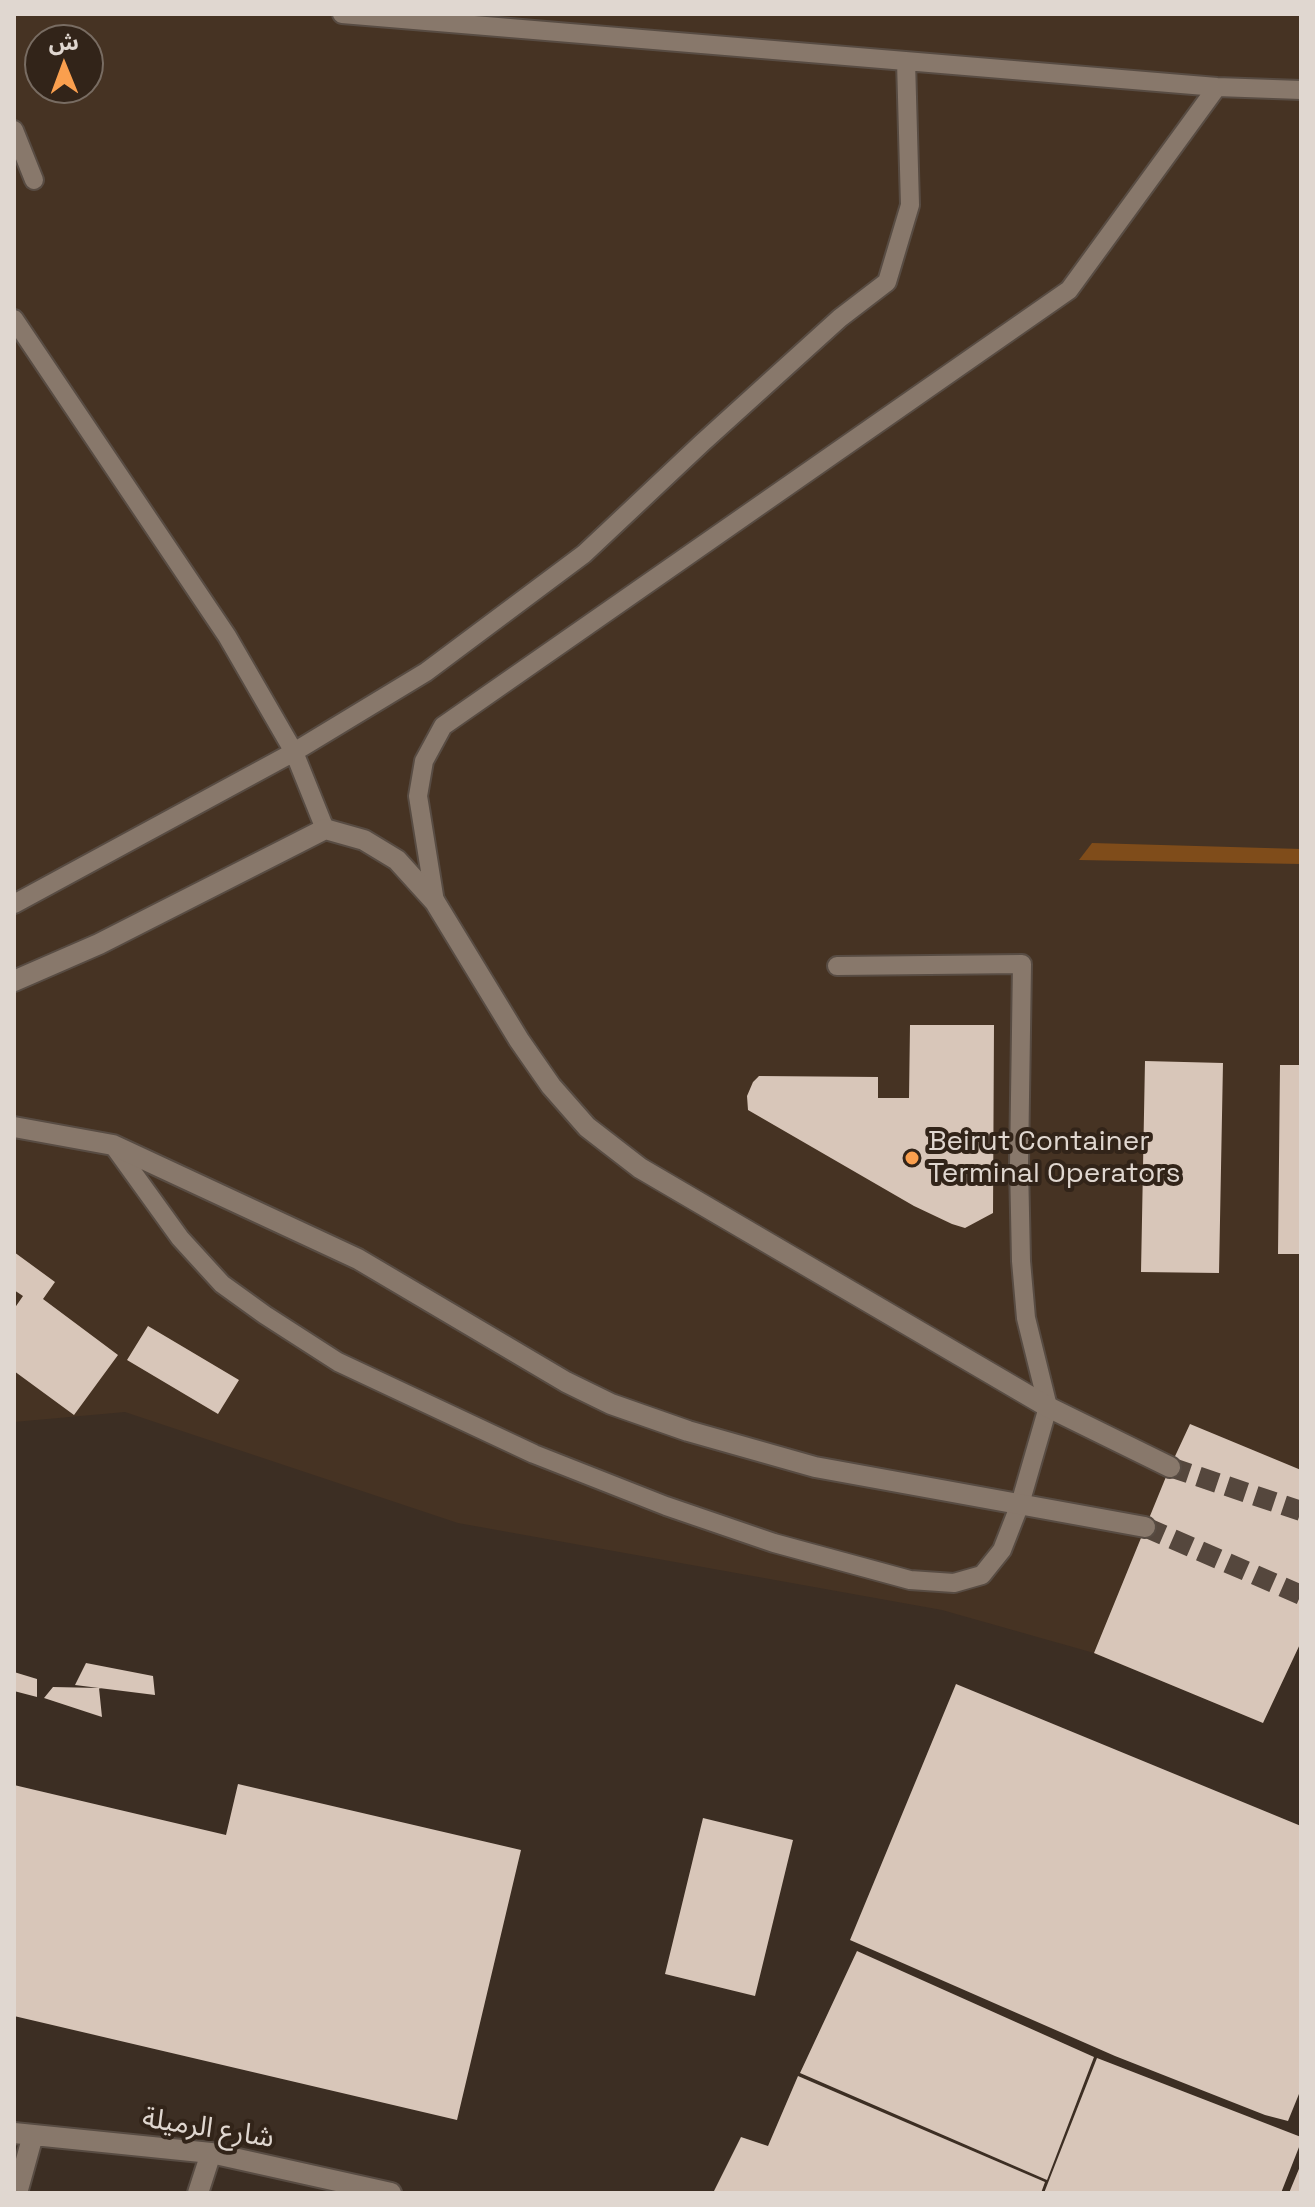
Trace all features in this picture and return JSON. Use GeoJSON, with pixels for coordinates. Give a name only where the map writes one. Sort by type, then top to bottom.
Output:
{"type":"FeatureCollection","features":[{"type":"Feature","properties":{"kind":"street"},"geometry":{"type":"LineString","coordinates":[[14,981],[99,944],[325,829],[364,840],[397,860],[435,902],[519,1040],[551,1086],[587,1127],[640,1168],[1048,1407],[1170,1467]]}},
{"type":"Feature","properties":{"kind":"street"},"geometry":{"type":"LineString","coordinates":[[14,1127],[113,1145],[358,1259],[566,1382],[611,1404],[688,1431],[815,1467],[1145,1527]]}},
{"type":"Feature","properties":{"kind":"street"},"geometry":{"type":"LineString","coordinates":[[17,2193],[24,2134]]}},
{"type":"Feature","properties":{"kind":"street","name":"شارع الرميلة"},"geometry":{"type":"LineString","coordinates":[[24,2134],[211,2153],[391,2193]]}},
{"type":"Feature","properties":{"kind":"street"},"geometry":{"type":"LineString","coordinates":[[198,2193],[211,2153]]}},
{"type":"Feature","properties":{"kind":"lane"},"geometry":{"type":"LineString","coordinates":[[342,14],[1217,87],[1301,90]]}},
{"type":"Feature","properties":{"kind":"lane"},"geometry":{"type":"LineString","coordinates":[[14,904],[294,752],[426,672],[584,554],[828,329],[887,282],[910,205],[906,61]]}},
{"type":"Feature","properties":{"kind":"lane"},"geometry":{"type":"LineString","coordinates":[[435,902],[418,796],[424,761],[443,726],[1069,290],[1217,87]]}},
{"type":"Feature","properties":{"kind":"lane"},"geometry":{"type":"LineString","coordinates":[[14,130],[34,180]]}},
{"type":"Feature","properties":{"kind":"lane"},"geometry":{"type":"LineString","coordinates":[[14,319],[227,636],[294,752],[325,829]]}},
{"type":"Feature","properties":{"kind":"lane"},"geometry":{"type":"LineString","coordinates":[[113,1145],[180,1238],[222,1284],[338,1362],[548,1460],[666,1506],[774,1543],[910,1580],[954,1583],[982,1575],[1002,1550],[1020,1504],[1048,1407],[1026,1318],[1021,1261],[1022,964],[837,966]]}},
{"type":"Feature","properties":{"kind":"shaded area"},"geometry":{"type":"Polygon","coordinates":[[[14,14],[1301,14],[1301,1642],[1263,1723],[1094,1653],[942,1610],[458,1523],[125,1412],[14,1422],[14,14]]]}},
{"type":"Feature","properties":{"kind":"shaded area"},"geometry":{"type":"Polygon","coordinates":[[[1092,843],[1301,849],[1301,864],[1079,860],[1092,843]]]}},
{"type":"Feature","properties":{"kind":"building","name":"Beirut Container Terminal Operators"},"geometry":{"type":"Polygon","coordinates":[[[910,1025],[994,1025],[993,1213],[965,1228],[914,1206],[748,1110],[747,1096],[759,1076],[878,1077],[878,1098],[909,1098],[910,1025]]]}},
{"type":"Feature","properties":{"kind":"building"},"geometry":{"type":"Polygon","coordinates":[[[1145,1061],[1223,1063],[1219,1273],[1141,1272],[1145,1061]]]}},
{"type":"Feature","properties":{"kind":"building"},"geometry":{"type":"Polygon","coordinates":[[[1280,1065],[1301,1065],[1301,1254],[1278,1254],[1280,1065]]]}},
{"type":"Feature","properties":{"kind":"building"},"geometry":{"type":"Polygon","coordinates":[[[14,1252],[55,1282],[43,1299],[118,1355],[74,1415],[14,1371],[14,1309],[23,1296],[14,1290],[14,1252]]]}},
{"type":"Feature","properties":{"kind":"building"},"geometry":{"type":"Polygon","coordinates":[[[148,1326],[239,1380],[218,1414],[127,1360],[148,1326]]]}},
{"type":"Feature","properties":{"kind":"building"},"geometry":{"type":"Polygon","coordinates":[[[1190,1424],[1301,1470],[1301,1642],[1263,1723],[1094,1653],[1190,1424]]]}},
{"type":"Feature","properties":{"kind":"building"},"geometry":{"type":"Polygon","coordinates":[[[86,1663],[153,1676],[155,1695],[75,1685],[86,1663]]]}},
{"type":"Feature","properties":{"kind":"building"},"geometry":{"type":"Polygon","coordinates":[[[14,1672],[37,1679],[37,1697],[14,1691],[14,1672]]]}},
{"type":"Feature","properties":{"kind":"building"},"geometry":{"type":"Polygon","coordinates":[[[956,1684],[1301,1826],[1301,2089],[1288,2121],[1265,2115],[1115,2056],[850,1940],[956,1684]]]}},
{"type":"Feature","properties":{"kind":"building"},"geometry":{"type":"Polygon","coordinates":[[[53,1687],[99,1688],[102,1717],[44,1698],[53,1687]]]}},
{"type":"Feature","properties":{"kind":"building"},"geometry":{"type":"Polygon","coordinates":[[[238,1784],[521,1850],[457,2120],[14,2016],[14,1785],[226,1835],[238,1784]]]}},
{"type":"Feature","properties":{"kind":"building"},"geometry":{"type":"Polygon","coordinates":[[[703,1818],[793,1840],[755,1996],[665,1974],[703,1818]]]}},
{"type":"Feature","properties":{"kind":"building"},"geometry":{"type":"Polygon","coordinates":[[[857,1951],[1094,2057],[1047,2180],[800,2073],[857,1951]]]}},
{"type":"Feature","properties":{"kind":"building"},"geometry":{"type":"Polygon","coordinates":[[[1097,2058],[1301,2137],[1281,2193],[1044,2193],[1097,2058]]]}},
{"type":"Feature","properties":{"kind":"building"},"geometry":{"type":"Polygon","coordinates":[[[798,2076],[1045,2182],[1041,2193],[713,2193],[741,2137],[768,2146],[798,2076]]]}},
{"type":"Feature","properties":{"kind":"building"},"geometry":{"type":"Polygon","coordinates":[[[1301,2164],[1301,2193],[1289,2193],[1301,2164]]]}},
{"type":"Feature","properties":{"kind":"tunnel"},"geometry":{"type":"LineString","coordinates":[[1170,1467],[1301,1511]]}},
{"type":"Feature","properties":{"kind":"tunnel"},"geometry":{"type":"LineString","coordinates":[[1145,1527],[1301,1595]]}},
{"type":"Feature","properties":{"kind":"place","name":"Beirut Container Terminal Operators"},"geometry":{"type":"Point","coordinates":[912,1158]}}]}
